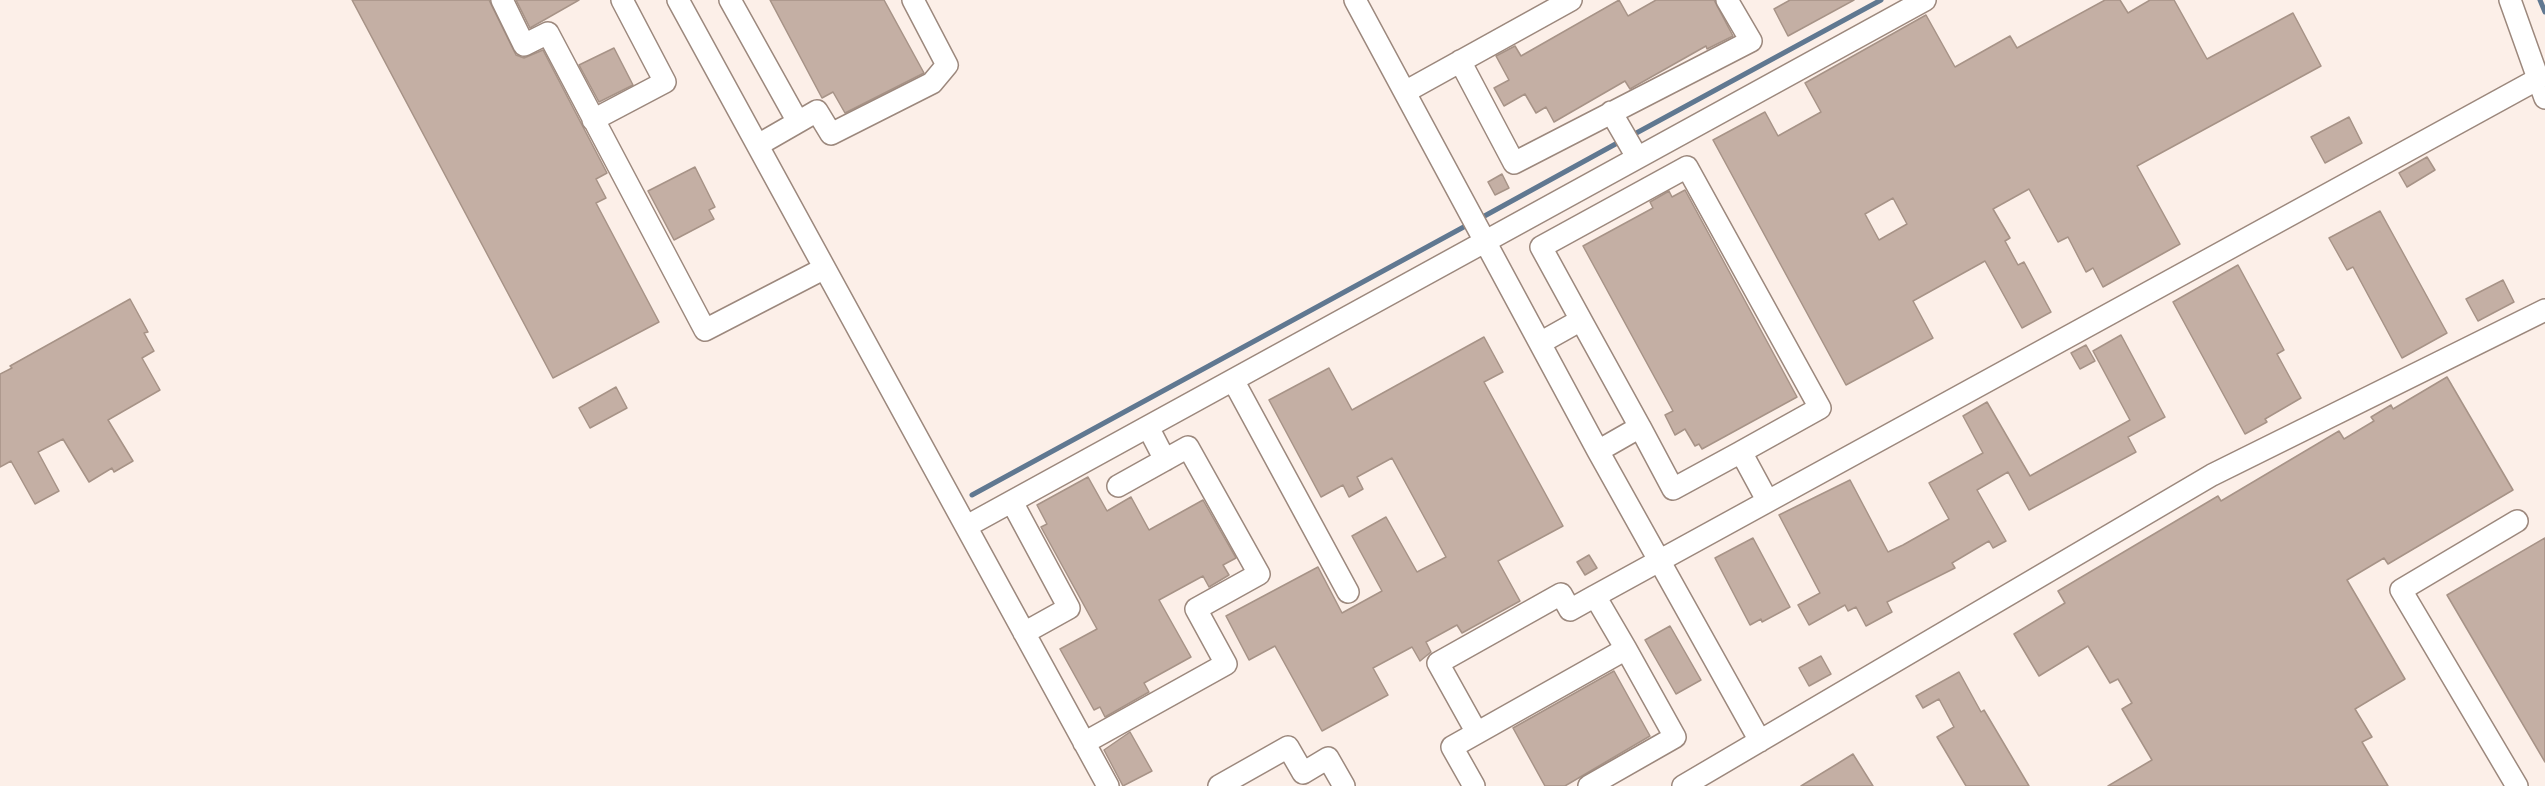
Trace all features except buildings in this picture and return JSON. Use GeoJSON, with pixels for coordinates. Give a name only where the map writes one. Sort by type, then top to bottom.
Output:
{"type":"FeatureCollection","features":[{"type":"Feature","properties":{"kind":"street"},"geometry":{"type":"LineString","coordinates":[[502,0],[524,45],[548,33],[705,330],[823,269]]}},
{"type":"Feature","properties":{"kind":"street"},"geometry":{"type":"LineString","coordinates":[[593,120],[665,82],[622,0]]}},
{"type":"Feature","properties":{"kind":"street"},"geometry":{"type":"LineString","coordinates":[[678,0],[823,269],[967,526],[1108,786]]}},
{"type":"Feature","properties":{"kind":"street"},"geometry":{"type":"LineString","coordinates":[[730,0],[798,122]]}},
{"type":"Feature","properties":{"kind":"street"},"geometry":{"type":"LineString","coordinates":[[758,145],[817,111],[831,134],[932,83],[947,65],[914,0]]}},
{"type":"Feature","properties":{"kind":"street"},"geometry":{"type":"LineString","coordinates":[[1355,0],[1598,451],[1760,741]]}},
{"type":"Feature","properties":{"kind":"street"},"geometry":{"type":"LineString","coordinates":[[1405,92],[1571,0]]}},
{"type":"Feature","properties":{"kind":"street"},"geometry":{"type":"LineString","coordinates":[[1460,61],[1514,163],[1615,119],[1751,41],[1727,0]]}},
{"type":"Feature","properties":{"kind":"street"},"geometry":{"type":"LineString","coordinates":[[1477,733],[1438,663],[1561,594],[1570,610],[1767,500],[2541,88],[2510,0]]}},
{"type":"Feature","properties":{"kind":"street"},"geometry":{"type":"LineString","coordinates":[[967,526],[1233,380],[1478,228],[1634,152],[1917,2]]}},
{"type":"Feature","properties":{"kind":"street"},"geometry":{"type":"LineString","coordinates":[[1615,119],[1634,152]]}},
{"type":"Feature","properties":{"kind":"street"},"geometry":{"type":"LineString","coordinates":[[1687,167],[1820,408],[1673,489],[1640,427],[1541,247],[1687,167]]}},
{"type":"Feature","properties":{"kind":"street"},"geometry":{"type":"LineString","coordinates":[[1683,786],[2212,475],[2545,310]]}},
{"type":"Feature","properties":{"kind":"street"},"geometry":{"type":"LineString","coordinates":[[1540,343],[1581,320]]}},
{"type":"Feature","properties":{"kind":"street"},"geometry":{"type":"LineString","coordinates":[[1233,380],[1348,592]]}},
{"type":"Feature","properties":{"kind":"street"},"geometry":{"type":"LineString","coordinates":[[1148,427],[1165,460]]}},
{"type":"Feature","properties":{"kind":"street"},"geometry":{"type":"LineString","coordinates":[[1598,451],[1640,427]]}},
{"type":"Feature","properties":{"kind":"street"},"geometry":{"type":"LineString","coordinates":[[1084,743],[1226,664],[1196,609],[1259,574],[1188,447],[1118,486]]}},
{"type":"Feature","properties":{"kind":"street"},"geometry":{"type":"LineString","coordinates":[[1741,452],[1767,500]]}},
{"type":"Feature","properties":{"kind":"street"},"geometry":{"type":"LineString","coordinates":[[1012,502],[1069,608],[1024,633]]}},
{"type":"Feature","properties":{"kind":"street"},"geometry":{"type":"LineString","coordinates":[[2517,521],[2401,590],[2517,786]]}},
{"type":"Feature","properties":{"kind":"street"},"geometry":{"type":"LineString","coordinates":[[1589,786],[1675,737],[1595,596]]}},
{"type":"Feature","properties":{"kind":"street"},"geometry":{"type":"LineString","coordinates":[[1474,786],[1452,747],[1626,649]]}},
{"type":"Feature","properties":{"kind":"street"},"geometry":{"type":"LineString","coordinates":[[1219,786],[1288,747],[1303,772],[1328,758],[1344,786]]}},
{"type":"Feature","properties":{"kind":"waterway"},"geometry":{"type":"LineString","coordinates":[[1629,137],[1881,0]]}},
{"type":"Feature","properties":{"kind":"waterway"},"geometry":{"type":"LineString","coordinates":[[2540,0],[2545,12]]}},
{"type":"Feature","properties":{"kind":"waterway"},"geometry":{"type":"LineString","coordinates":[[1479,219],[1621,141]]}},
{"type":"Feature","properties":{"kind":"waterway"},"geometry":{"type":"LineString","coordinates":[[972,495],[1471,223]]}}]}
